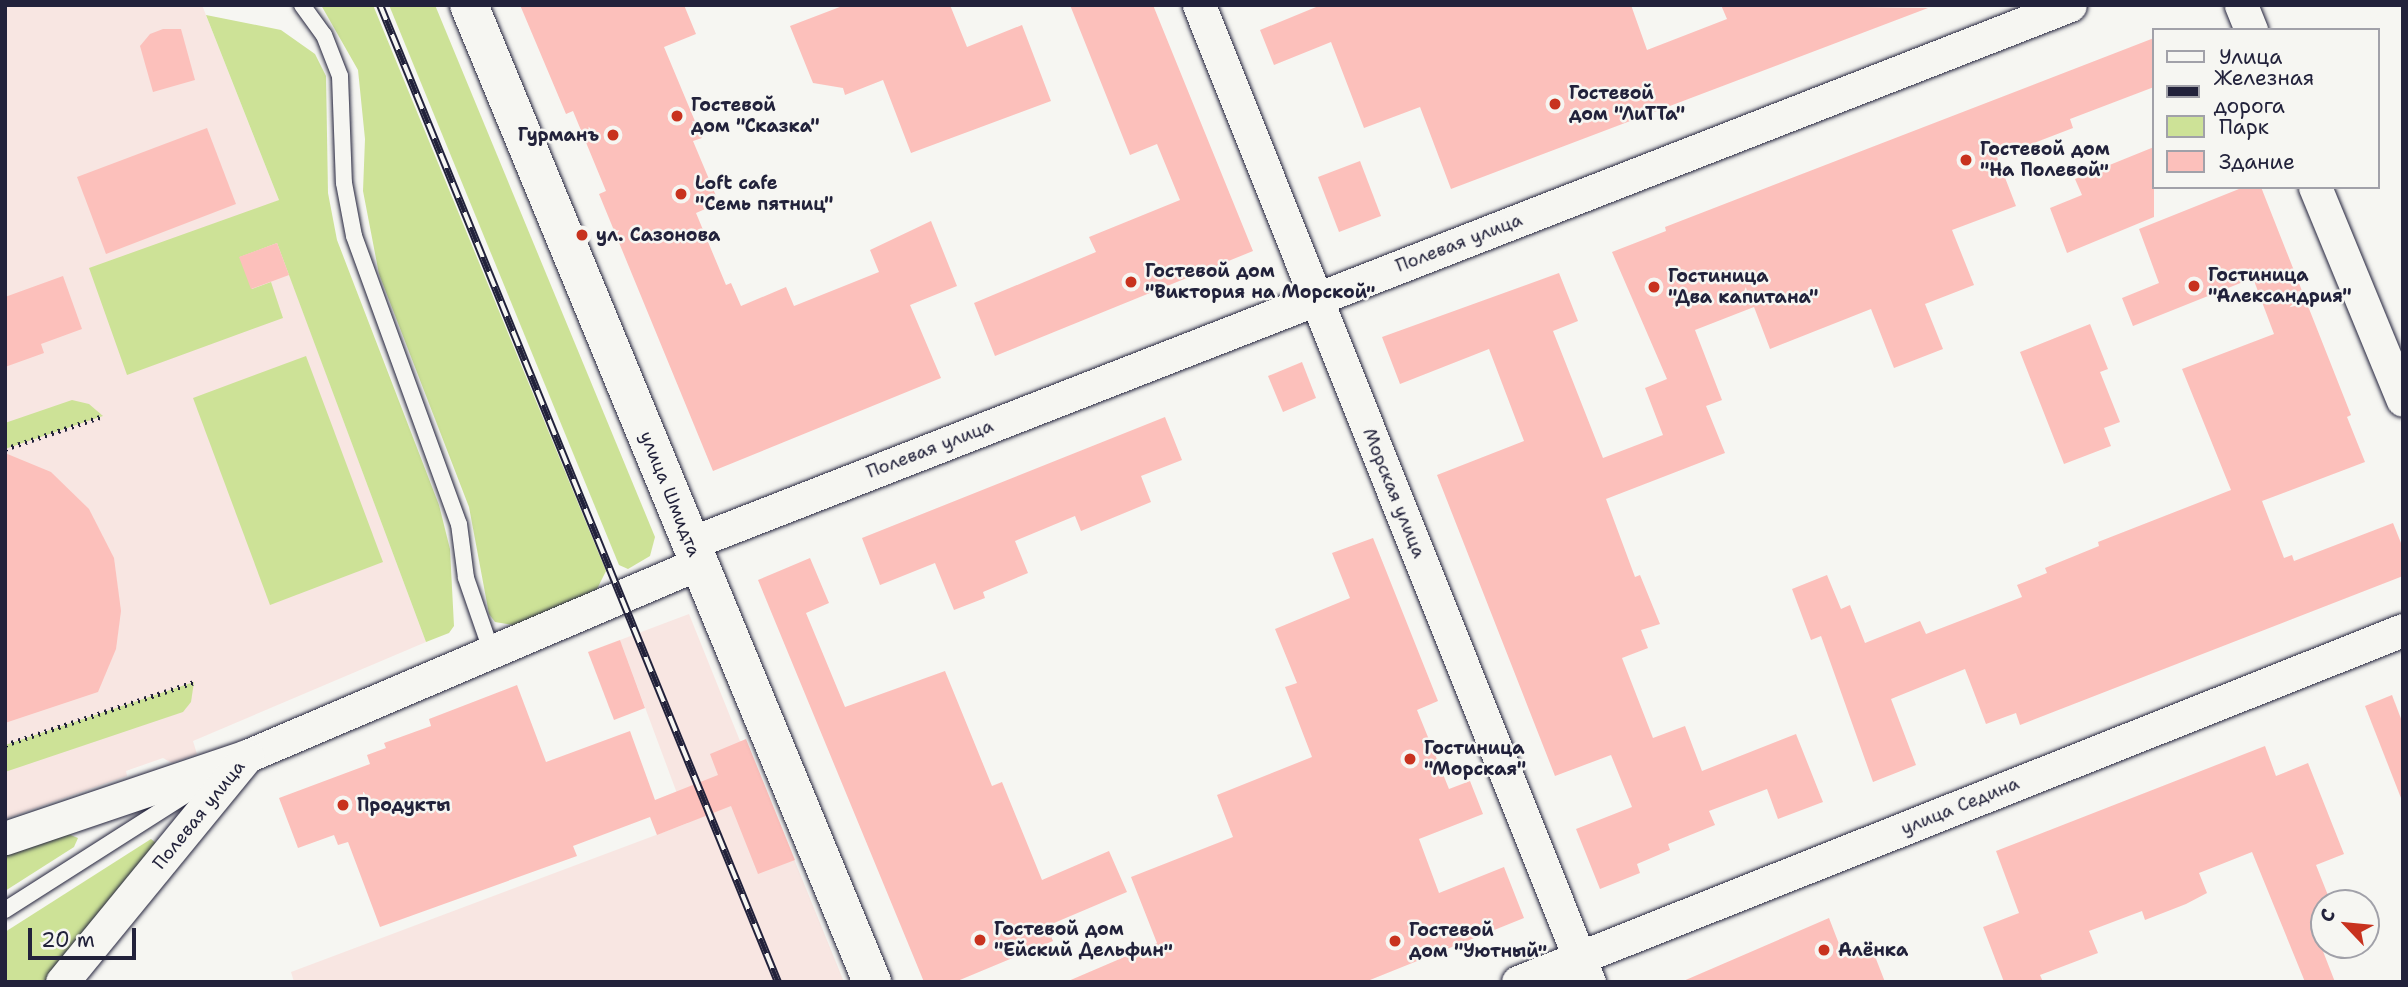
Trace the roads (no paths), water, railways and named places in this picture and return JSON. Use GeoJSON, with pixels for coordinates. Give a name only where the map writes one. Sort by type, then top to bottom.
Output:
{"type":"FeatureCollection","features":[{"type":"Feature","properties":{"kind":"street","name":"улица Шмидта"},"geometry":{"type":"LineString","coordinates":[[469,5],[872,982]]}},
{"type":"Feature","properties":{"kind":"street","name":"Морская улица"},"geometry":{"type":"LineString","coordinates":[[1199,5],[1584,970]]}},
{"type":"Feature","properties":{"kind":"street","name":"Полевая улица"},"geometry":{"type":"LineString","coordinates":[[62,982],[247,756],[492,653],[695,553],[1317,298],[2070,5]]}},
{"type":"Feature","properties":{"kind":"street"},"geometry":{"type":"LineString","coordinates":[[2241,5],[2250,28]]}},
{"type":"Feature","properties":{"kind":"street"},"geometry":{"type":"LineString","coordinates":[[2316,189],[2403,400]]}},
{"type":"Feature","properties":{"kind":"street","name":"улица Седина"},"geometry":{"type":"LineString","coordinates":[[1518,982],[1584,970],[2403,630]]}},
{"type":"Feature","properties":{"kind":"street"},"geometry":{"type":"LineString","coordinates":[[5,838],[247,756]]}},
{"type":"Feature","properties":{"kind":"lane"},"geometry":{"type":"LineString","coordinates":[[302,5],[324,35],[340,76],[344,183],[354,236],[459,524],[466,578],[492,653]]}},
{"type":"Feature","properties":{"kind":"lane"},"geometry":{"type":"LineString","coordinates":[[5,910],[247,756]]}},
{"type":"Feature","properties":{"kind":"railway"},"geometry":{"type":"LineString","coordinates":[[380,5],[778,982]]}},
{"type":"Feature","properties":{"kind":"place","name":"Гостевой дом \"ЛиТТа\""},"geometry":{"type":"Point","coordinates":[1555,104]}},
{"type":"Feature","properties":{"kind":"place","name":"Гостевой дом \"Сказка\""},"geometry":{"type":"Point","coordinates":[677,116]}},
{"type":"Feature","properties":{"kind":"place","name":"Гурманъ"},"geometry":{"type":"Point","coordinates":[613,135]}},
{"type":"Feature","properties":{"kind":"place","name":"Гостевой дом \"На Полевой\""},"geometry":{"type":"Point","coordinates":[1966,160]}},
{"type":"Feature","properties":{"kind":"place","name":"Loft cafe \"Семь пятниц\""},"geometry":{"type":"Point","coordinates":[681,194]}},
{"type":"Feature","properties":{"kind":"place","name":"ул. Сазонова"},"geometry":{"type":"Point","coordinates":[582,235]}},
{"type":"Feature","properties":{"kind":"place","name":"Гостевой дом \"Виктория на Морской\""},"geometry":{"type":"Point","coordinates":[1131,282]}},
{"type":"Feature","properties":{"kind":"place","name":"Гостиница \"Александрия\""},"geometry":{"type":"Point","coordinates":[2194,286]}},
{"type":"Feature","properties":{"kind":"place","name":"Гостиница \"Два капитана\""},"geometry":{"type":"Point","coordinates":[1654,287]}},
{"type":"Feature","properties":{"kind":"place","name":"Гостиница \"Морская\""},"geometry":{"type":"Point","coordinates":[1410,759]}},
{"type":"Feature","properties":{"kind":"place","name":"Продукты"},"geometry":{"type":"Point","coordinates":[343,805]}},
{"type":"Feature","properties":{"kind":"place","name":"Гостевой дом \"Ейский Дельфин\""},"geometry":{"type":"Point","coordinates":[980,940]}},
{"type":"Feature","properties":{"kind":"place","name":"Гостевой дом \"Уютный\""},"geometry":{"type":"Point","coordinates":[1395,941]}},
{"type":"Feature","properties":{"kind":"place","name":"Алёнка"},"geometry":{"type":"Point","coordinates":[1824,950]}}]}
